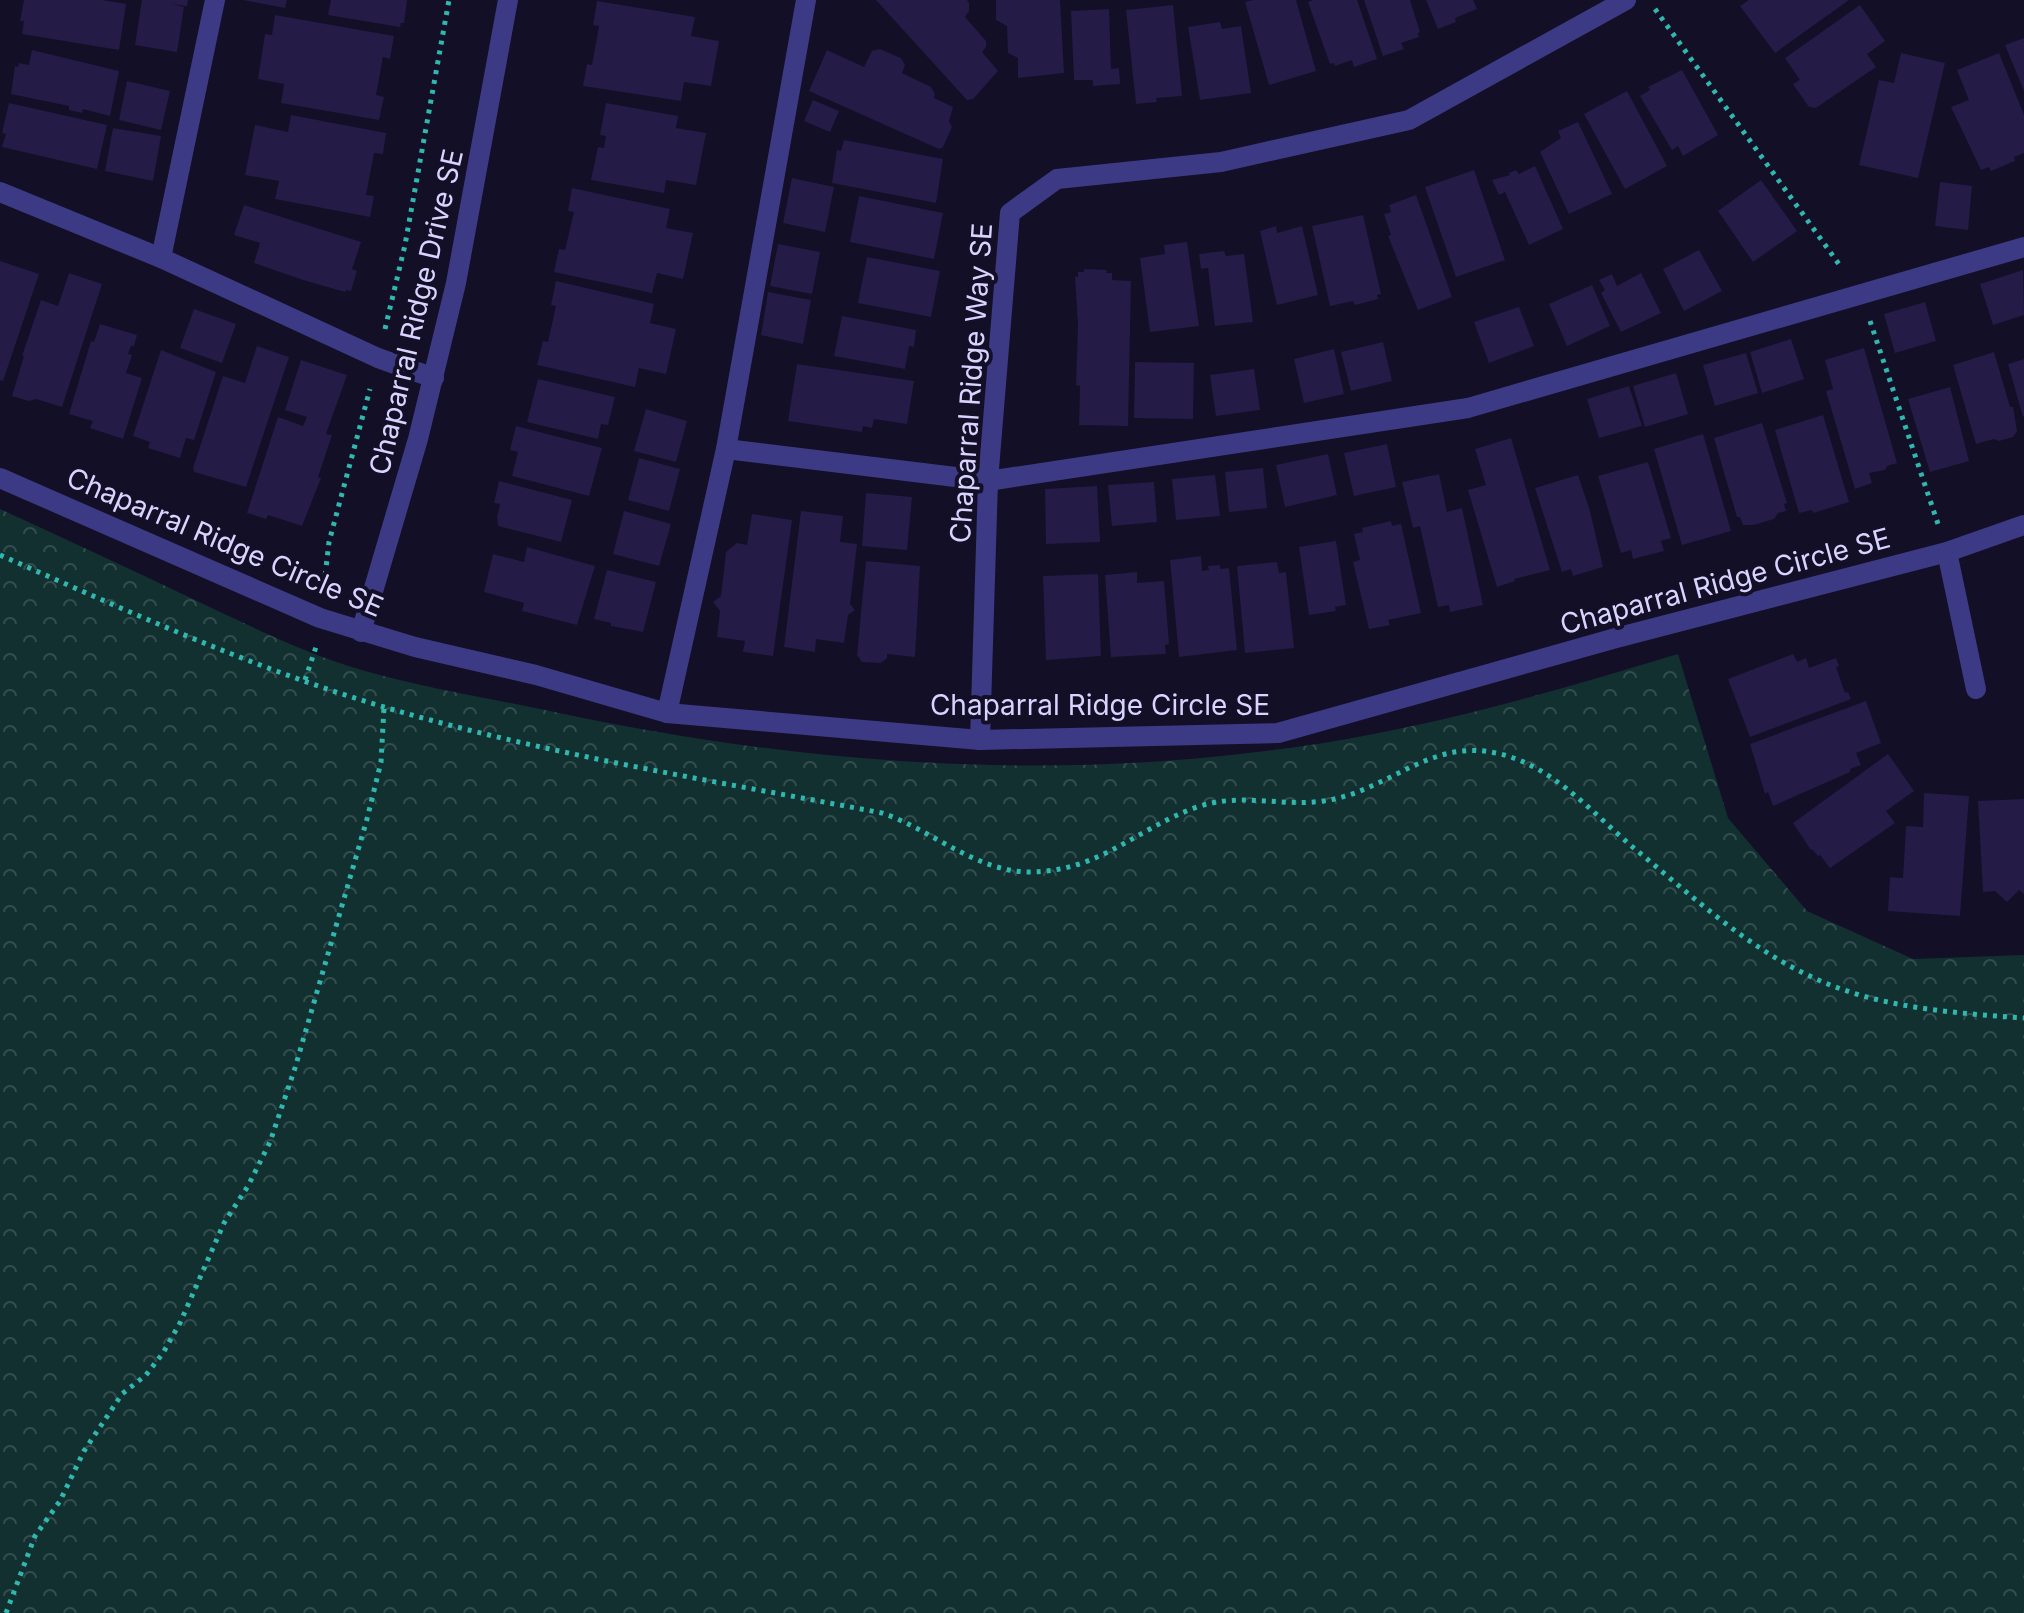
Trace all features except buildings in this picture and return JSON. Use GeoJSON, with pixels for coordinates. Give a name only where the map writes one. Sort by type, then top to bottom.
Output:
{"type":"FeatureCollection","features":[{"type":"Feature","properties":{"kind":"street"},"geometry":{"type":"LineString","coordinates":[[161,258],[215,0]]}},
{"type":"Feature","properties":{"kind":"street","name":"Chaparral Ridge Drive SE"},"geometry":{"type":"LineString","coordinates":[[361,632],[434,378],[471,213],[508,0]]}},
{"type":"Feature","properties":{"kind":"street"},"geometry":{"type":"LineString","coordinates":[[667,713],[726,449],[806,0]]}},
{"type":"Feature","properties":{"kind":"street","name":"Chaparral Ridge Way SE"},"geometry":{"type":"LineString","coordinates":[[980,740],[988,481],[1010,213],[1057,179],[1221,162],[1409,120],[1626,0]]}},
{"type":"Feature","properties":{"kind":"street"},"geometry":{"type":"LineString","coordinates":[[0,192],[161,258],[378,358],[434,378]]}},
{"type":"Feature","properties":{"kind":"street"},"geometry":{"type":"LineString","coordinates":[[726,449],[988,481],[1468,408],[2024,247]]}},
{"type":"Feature","properties":{"kind":"street","name":"Chaparral Ridge Circle SE"},"geometry":{"type":"LineString","coordinates":[[0,478],[258,593],[361,632],[536,675],[667,713],[980,740],[1278,733],[1616,638],[1947,552],[2024,525]]}},
{"type":"Feature","properties":{"kind":"street"},"geometry":{"type":"LineString","coordinates":[[1947,552],[1976,689]]}},
{"type":"Feature","properties":{"kind":"path"},"geometry":{"type":"LineString","coordinates":[[1648,0],[1862,295],[1947,552]]}},
{"type":"Feature","properties":{"kind":"path"},"geometry":{"type":"LineString","coordinates":[[0,555],[248,659],[384,707],[622,765],[882,813],[899,818],[970,855],[1025,872],[1069,868],[1096,860],[1170,819],[1225,800],[1323,801],[1357,792],[1451,751],[1495,752],[1539,767],[1736,931],[1786,964],[1814,978],[1872,999],[2024,1018]]}},
{"type":"Feature","properties":{"kind":"path"},"geometry":{"type":"LineString","coordinates":[[6,1613],[35,1536],[60,1501],[84,1451],[122,1394],[146,1375],[163,1353],[180,1323],[224,1223],[248,1186],[270,1142],[295,1068],[367,819],[381,762],[384,707]]}},
{"type":"Feature","properties":{"kind":"green space"},"geometry":{"type":"Polygon","coordinates":[[[0,509],[276,638],[358,669],[637,728],[822,755],[1008,765],[1102,764],[1195,759],[1289,748],[1436,721],[1678,654],[1728,818],[1807,911],[1913,959],[2024,955],[2024,1613],[0,1613],[0,509]]]}}]}
